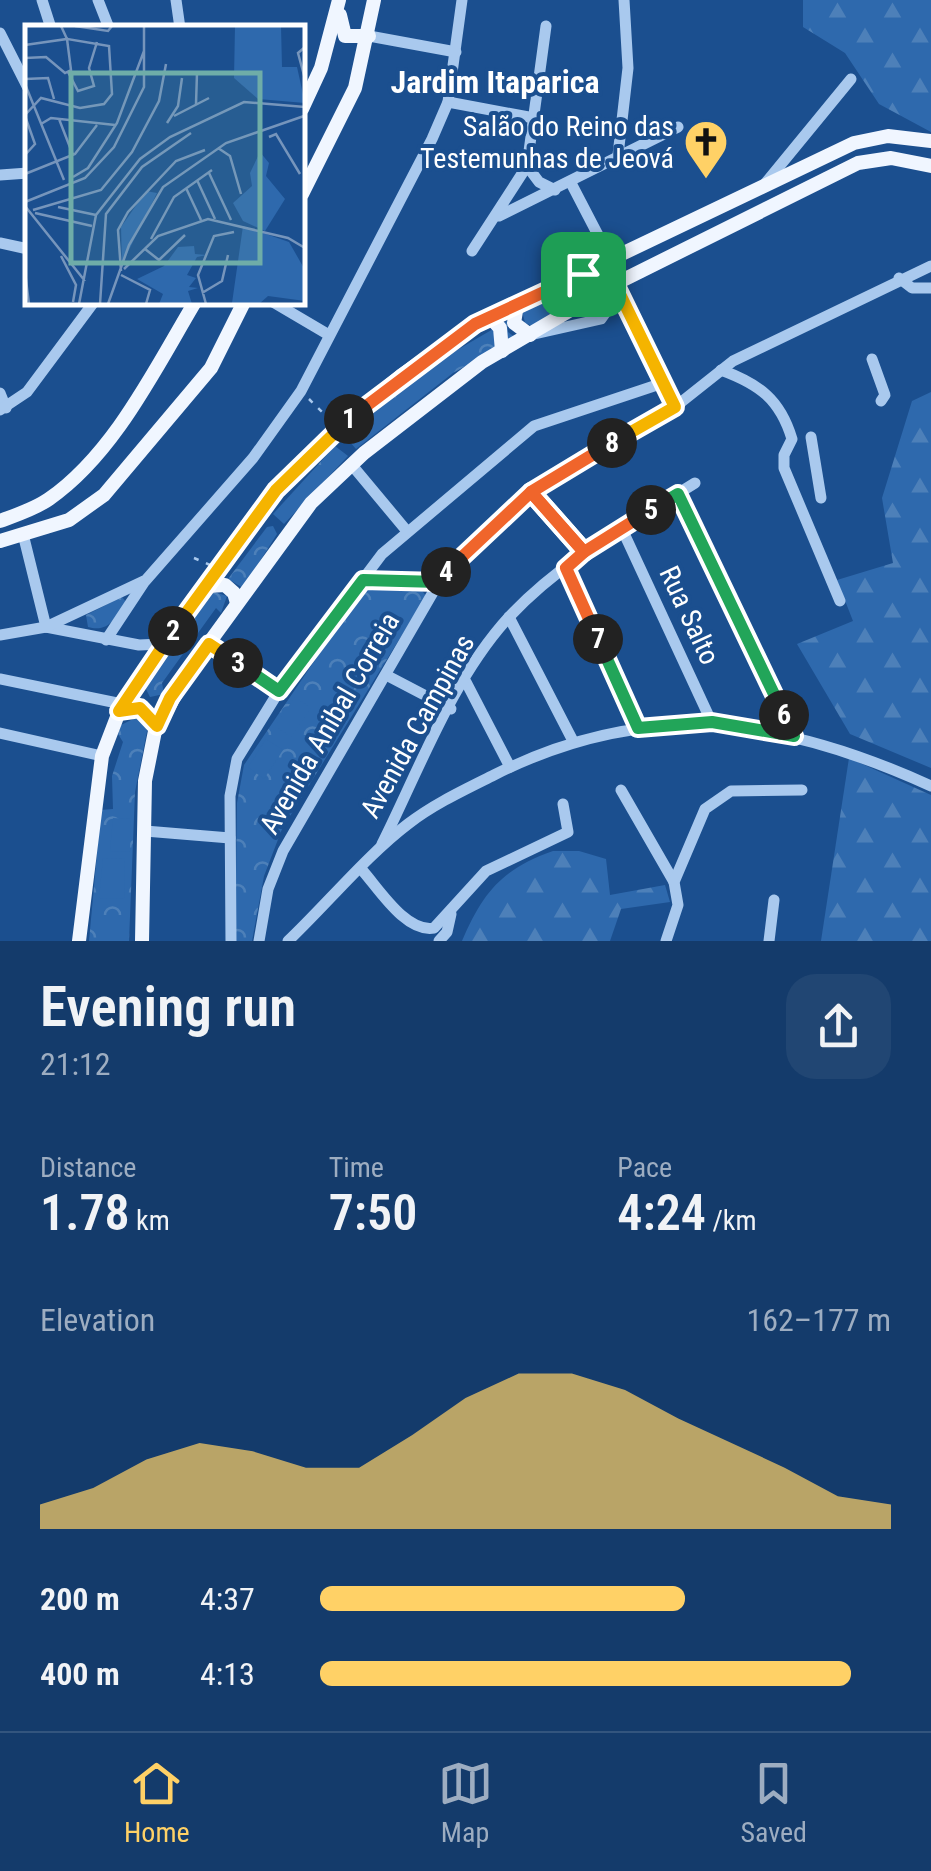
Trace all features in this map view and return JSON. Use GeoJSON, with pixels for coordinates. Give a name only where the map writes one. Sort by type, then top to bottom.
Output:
{"type":"FeatureCollection","features":[{"type":"Feature","properties":{"kind":"main road"},"geometry":{"type":"LineString","coordinates":[[305,188],[342,119],[369,36],[374,0]]}},
{"type":"Feature","properties":{"kind":"main road"},"geometry":{"type":"LineString","coordinates":[[339,2],[343,34],[369,36]]}},
{"type":"Feature","properties":{"kind":"main road"},"geometry":{"type":"LineString","coordinates":[[305,103],[321,68],[339,2]]}},
{"type":"Feature","properties":{"kind":"main road"},"geometry":{"type":"LineString","coordinates":[[79,941],[102,756],[120,708],[276,490],[338,428],[402,375],[489,316],[854,143],[888,136],[931,141]]}},
{"type":"Feature","properties":{"kind":"main road"},"geometry":{"type":"LineString","coordinates":[[142,941],[145,780],[157,726],[170,698],[311,503],[351,464],[459,377],[610,287],[858,164],[892,158],[931,166]]}},
{"type":"Feature","properties":{"kind":"main road"},"geometry":{"type":"LineString","coordinates":[[583,274],[610,287]]}},
{"type":"Feature","properties":{"kind":"main road"},"geometry":{"type":"LineString","coordinates":[[517,304],[514,324],[530,335]]}},
{"type":"Feature","properties":{"kind":"main road"},"geometry":{"type":"LineString","coordinates":[[0,522],[47,501],[80,474],[110,435],[193,305]]}},
{"type":"Feature","properties":{"kind":"main road"},"geometry":{"type":"LineString","coordinates":[[0,541],[69,520],[104,495],[211,368],[242,305]]}},
{"type":"Feature","properties":{"kind":"main road"},"geometry":{"type":"LineString","coordinates":[[489,316],[500,328],[502,351]]}},
{"type":"Feature","properties":{"kind":"main road"},"geometry":{"type":"LineString","coordinates":[[208,586],[225,585],[234,593],[236,603]]}},
{"type":"Feature","properties":{"kind":"main road"},"geometry":{"type":"LineString","coordinates":[[138,683],[146,702],[154,704],[170,698]]}},
{"type":"Feature","properties":{"kind":"main road"},"geometry":{"type":"LineString","coordinates":[[120,708],[140,708],[157,726]]}},
{"type":"Feature","properties":{"kind":"street"},"geometry":{"type":"LineString","coordinates":[[42,0],[50,25]]}},
{"type":"Feature","properties":{"kind":"street"},"geometry":{"type":"LineString","coordinates":[[98,0],[108,25]]}},
{"type":"Feature","properties":{"kind":"street"},"geometry":{"type":"LineString","coordinates":[[176,0],[180,25]]}},
{"type":"Feature","properties":{"kind":"street"},"geometry":{"type":"LineString","coordinates":[[106,640],[146,580],[253,458],[302,391],[448,102],[462,0]]}},
{"type":"Feature","properties":{"kind":"street"},"geometry":{"type":"LineString","coordinates":[[618,155],[628,68],[624,0]]}},
{"type":"Feature","properties":{"kind":"street"},"geometry":{"type":"LineString","coordinates":[[472,251],[527,166],[546,26]]}},
{"type":"Feature","properties":{"kind":"street"},"geometry":{"type":"LineString","coordinates":[[0,34],[25,82]]}},
{"type":"Feature","properties":{"kind":"street"},"geometry":{"type":"LineString","coordinates":[[369,36],[456,52]]}},
{"type":"Feature","properties":{"kind":"street"},"geometry":{"type":"LineString","coordinates":[[764,185],[850,79]]}},
{"type":"Feature","properties":{"kind":"street"},"geometry":{"type":"LineString","coordinates":[[448,102],[534,118]]}},
{"type":"Feature","properties":{"kind":"street"},"geometry":{"type":"LineString","coordinates":[[497,217],[678,127]]}},
{"type":"Feature","properties":{"kind":"street"},"geometry":{"type":"LineString","coordinates":[[527,166],[540,182],[555,190]]}},
{"type":"Feature","properties":{"kind":"street"},"geometry":{"type":"LineString","coordinates":[[0,174],[25,173]]}},
{"type":"Feature","properties":{"kind":"street"},"geometry":{"type":"LineString","coordinates":[[572,183],[610,260]]}},
{"type":"Feature","properties":{"kind":"street"},"geometry":{"type":"LineString","coordinates":[[0,243],[25,248]]}},
{"type":"Feature","properties":{"kind":"street","name":"Avenida Anibal Correia"},"geometry":{"type":"LineString","coordinates":[[259,941],[268,889],[283,851],[439,582],[531,492],[675,407],[720,370],[899,278],[931,266]]}},
{"type":"Feature","properties":{"kind":"street"},"geometry":{"type":"LineString","coordinates":[[899,278],[912,288],[931,288]]}},
{"type":"Feature","properties":{"kind":"street"},"geometry":{"type":"LineString","coordinates":[[530,335],[601,320],[610,287]]}},
{"type":"Feature","properties":{"kind":"street"},"geometry":{"type":"LineString","coordinates":[[610,287],[675,407]]}},
{"type":"Feature","properties":{"kind":"street"},"geometry":{"type":"LineString","coordinates":[[3,409],[46,370],[92,305]]}},
{"type":"Feature","properties":{"kind":"street"},"geometry":{"type":"LineString","coordinates":[[278,305],[328,335]]}},
{"type":"Feature","properties":{"kind":"street"},"geometry":{"type":"LineString","coordinates":[[872,359],[884,394],[881,400]]}},
{"type":"Feature","properties":{"kind":"street"},"geometry":{"type":"LineString","coordinates":[[720,370],[758,385],[777,402],[792,439],[784,468],[840,601]]}},
{"type":"Feature","properties":{"kind":"street"},"geometry":{"type":"LineString","coordinates":[[231,941],[230,796],[237,759],[279,691],[363,580],[406,530],[534,426],[663,383]]}},
{"type":"Feature","properties":{"kind":"street"},"geometry":{"type":"LineString","coordinates":[[0,393],[3,409]]}},
{"type":"Feature","properties":{"kind":"street"},"geometry":{"type":"LineString","coordinates":[[811,436],[821,498]]}},
{"type":"Feature","properties":{"kind":"street"},"geometry":{"type":"LineString","coordinates":[[351,464],[406,530]]}},
{"type":"Feature","properties":{"kind":"street","name":"Avenida Campinas"},"geometry":{"type":"LineString","coordinates":[[378,852],[451,708],[510,617],[584,552],[696,483]]}},
{"type":"Feature","properties":{"kind":"street"},"geometry":{"type":"LineString","coordinates":[[531,492],[584,552]]}},
{"type":"Feature","properties":{"kind":"street"},"geometry":{"type":"LineString","coordinates":[[678,494],[794,736]]}},
{"type":"Feature","properties":{"kind":"street","name":"Rua Salto"},"geometry":{"type":"LineString","coordinates":[[622,529],[712,722]]}},
{"type":"Feature","properties":{"kind":"street"},"geometry":{"type":"LineString","coordinates":[[24,534],[46,627]]}},
{"type":"Feature","properties":{"kind":"street"},"geometry":{"type":"LineString","coordinates":[[566,568],[638,728]]}},
{"type":"Feature","properties":{"kind":"street"},"geometry":{"type":"LineString","coordinates":[[0,634],[46,627],[146,580]]}},
{"type":"Feature","properties":{"kind":"street"},"geometry":{"type":"LineString","coordinates":[[363,580],[439,582]]}},
{"type":"Feature","properties":{"kind":"street"},"geometry":{"type":"LineString","coordinates":[[79,612],[81,634]]}},
{"type":"Feature","properties":{"kind":"street"},"geometry":{"type":"LineString","coordinates":[[510,617],[572,741]]}},
{"type":"Feature","properties":{"kind":"street"},"geometry":{"type":"LineString","coordinates":[[46,627],[139,645],[163,644]]}},
{"type":"Feature","properties":{"kind":"street"},"geometry":{"type":"LineString","coordinates":[[209,644],[279,691]]}},
{"type":"Feature","properties":{"kind":"street"},"geometry":{"type":"LineString","coordinates":[[139,645],[152,661]]}},
{"type":"Feature","properties":{"kind":"street"},"geometry":{"type":"LineString","coordinates":[[386,674],[451,708]]}},
{"type":"Feature","properties":{"kind":"street"},"geometry":{"type":"LineString","coordinates":[[0,679],[120,708]]}},
{"type":"Feature","properties":{"kind":"street"},"geometry":{"type":"LineString","coordinates":[[466,682],[510,767]]}},
{"type":"Feature","properties":{"kind":"street"},"geometry":{"type":"LineString","coordinates":[[288,941],[378,852],[429,809],[510,767],[572,741],[638,728],[712,722],[794,736],[868,756],[931,786]]}},
{"type":"Feature","properties":{"kind":"street"},"geometry":{"type":"LineString","coordinates":[[0,733],[102,756]]}},
{"type":"Feature","properties":{"kind":"street"},"geometry":{"type":"LineString","coordinates":[[674,882],[705,809],[723,794],[748,788],[802,790]]}},
{"type":"Feature","properties":{"kind":"street"},"geometry":{"type":"LineString","coordinates":[[621,790],[674,882],[678,906],[666,941]]}},
{"type":"Feature","properties":{"kind":"street"},"geometry":{"type":"LineString","coordinates":[[362,870],[420,929],[434,928],[495,864],[568,832],[563,804]]}},
{"type":"Feature","properties":{"kind":"street"},"geometry":{"type":"LineString","coordinates":[[144,831],[230,838]]}},
{"type":"Feature","properties":{"kind":"street"},"geometry":{"type":"LineString","coordinates":[[769,941],[774,900]]}},
{"type":"Feature","properties":{"kind":"street"},"geometry":{"type":"LineString","coordinates":[[439,941],[447,932],[451,913]]}},
{"type":"Feature","properties":{"kind":"path"},"geometry":{"type":"LineString","coordinates":[[302,391],[338,428]]}},
{"type":"Feature","properties":{"kind":"green space"},"geometry":{"type":"Polygon","coordinates":[[[803,0],[931,0],[931,132],[879,104],[845,53],[803,27],[803,0]]]}},
{"type":"Feature","properties":{"kind":"green space"},"geometry":{"type":"Polygon","coordinates":[[[577,283],[594,287],[532,326],[525,323],[522,310],[577,283]]]}},
{"type":"Feature","properties":{"kind":"green space"},"geometry":{"type":"Polygon","coordinates":[[[507,321],[508,332],[516,338],[453,373],[356,449],[345,436],[440,360],[507,321]]]}},
{"type":"Feature","properties":{"kind":"green space"},"geometry":{"type":"Polygon","coordinates":[[[931,392],[931,768],[850,734],[797,644],[853,621],[837,580],[893,563],[882,498],[912,401],[931,392]]]}},
{"type":"Feature","properties":{"kind":"green space"},"geometry":{"type":"Polygon","coordinates":[[[335,446],[348,456],[284,524],[273,514],[335,446]]]}},
{"type":"Feature","properties":{"kind":"green space"},"geometry":{"type":"Polygon","coordinates":[[[273,526],[277,534],[243,588],[228,579],[267,527],[273,526]]]}},
{"type":"Feature","properties":{"kind":"green space"},"geometry":{"type":"Polygon","coordinates":[[[370,587],[420,588],[426,596],[282,829],[264,876],[252,941],[235,941],[237,803],[244,765],[359,595],[370,587]]]}},
{"type":"Feature","properties":{"kind":"green space"},"geometry":{"type":"Polygon","coordinates":[[[214,592],[227,596],[221,613],[216,608],[162,683],[164,694],[150,697],[144,685],[214,592]]]}},
{"type":"Feature","properties":{"kind":"green space"},"geometry":{"type":"Polygon","coordinates":[[[122,597],[126,602],[111,623],[101,628],[88,627],[86,615],[122,597]]]}},
{"type":"Feature","properties":{"kind":"green space"},"geometry":{"type":"Polygon","coordinates":[[[295,697],[311,708],[291,737],[275,726],[295,697]]]}},
{"type":"Feature","properties":{"kind":"green space"},"geometry":{"type":"Polygon","coordinates":[[[135,718],[145,723],[147,731],[135,792],[129,941],[89,941],[101,810],[113,809],[112,776],[123,742],[118,734],[121,725],[135,718]]]}},
{"type":"Feature","properties":{"kind":"green space"},"geometry":{"type":"Polygon","coordinates":[[[266,739],[283,750],[264,779],[248,767],[266,739]]]}},
{"type":"Feature","properties":{"kind":"green space"},"geometry":{"type":"Polygon","coordinates":[[[849,758],[931,795],[931,941],[821,941],[849,758]]]}},
{"type":"Feature","properties":{"kind":"green space"},"geometry":{"type":"Polygon","coordinates":[[[113,818],[131,819],[130,852],[110,851],[113,818]]]}},
{"type":"Feature","properties":{"kind":"green space"},"geometry":{"type":"Polygon","coordinates":[[[553,851],[579,851],[606,859],[610,895],[665,885],[670,902],[621,909],[610,941],[462,941],[496,884],[520,866],[553,851]]]}},
{"type":"Feature","properties":{"kind":"green space"},"geometry":{"type":"Polygon","coordinates":[[[103,858],[125,859],[124,899],[99,898],[103,858]]]}},
{"type":"Feature","properties":{"kind":"place","name":"Salão do Reino das Testemunhas de Jeová"},"geometry":{"type":"Point","coordinates":[706,180]}},
{"type":"Feature","properties":{"kind":"district","name":"Jardim Itaparica"},"geometry":{"type":"Point","coordinates":[495,82]}},
{"type":"Feature","properties":{"kind":"route"},"geometry":{"type":"LineString","coordinates":[[583,274],[475,324],[402,375],[338,428],[276,490],[119,711],[140,708],[148,712],[157,726],[170,698],[209,644],[279,691],[363,580],[439,582],[452,565],[531,492],[584,552],[678,494],[794,736],[712,722],[638,728],[566,568],[584,552],[531,492],[675,407],[615,284],[606,290],[583,274]]}}]}
